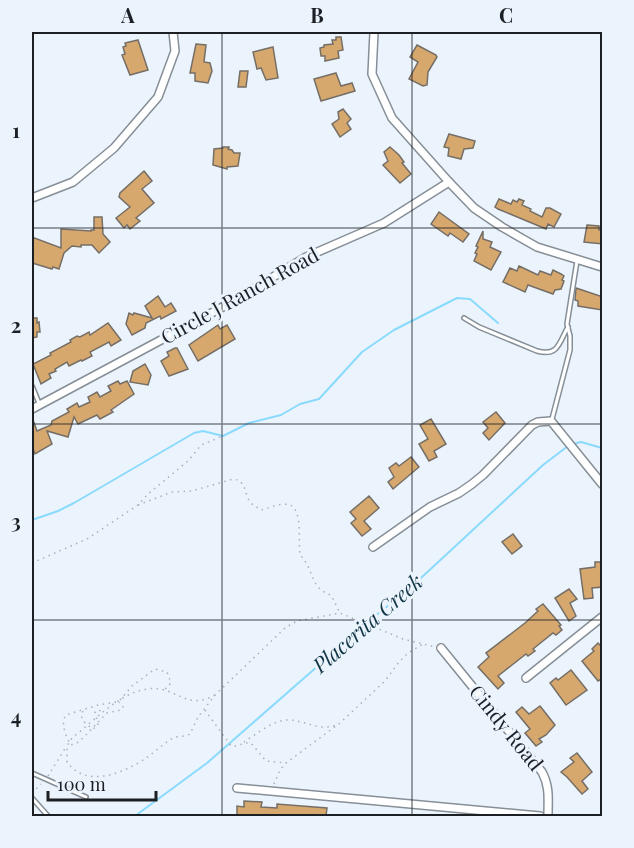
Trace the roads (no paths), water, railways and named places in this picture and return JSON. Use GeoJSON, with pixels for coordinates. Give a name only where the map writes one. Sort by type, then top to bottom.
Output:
{"type":"FeatureCollection","features":[{"type":"Feature","properties":{"kind":"street"},"geometry":{"type":"LineString","coordinates":[[32,198],[73,182],[114,148],[158,97],[175,51],[172,32]]}},
{"type":"Feature","properties":{"kind":"street"},"geometry":{"type":"LineString","coordinates":[[374,32],[372,74],[392,118],[474,208],[537,247],[603,267]]}},
{"type":"Feature","properties":{"kind":"street","name":"Circle J Ranch Road"},"geometry":{"type":"LineString","coordinates":[[32,409],[232,302],[306,257],[384,223],[449,182]]}},
{"type":"Feature","properties":{"kind":"street"},"geometry":{"type":"LineString","coordinates":[[373,547],[430,507],[472,484],[532,425],[538,422],[551,421],[603,484]]}},
{"type":"Feature","properties":{"kind":"street"},"geometry":{"type":"LineString","coordinates":[[526,678],[602,617]]}},
{"type":"Feature","properties":{"kind":"street","name":"Cindy Road"},"geometry":{"type":"LineString","coordinates":[[441,648],[542,772],[550,793],[548,816]]}},
{"type":"Feature","properties":{"kind":"street"},"geometry":{"type":"LineString","coordinates":[[237,788],[540,816]]}},
{"type":"Feature","properties":{"kind":"lane"},"geometry":{"type":"LineString","coordinates":[[551,421],[570,350],[567,324],[577,260]]}},
{"type":"Feature","properties":{"kind":"lane"},"geometry":{"type":"LineString","coordinates":[[464,318],[479,327],[547,353],[557,348],[568,327]]}},
{"type":"Feature","properties":{"kind":"lane"},"geometry":{"type":"LineString","coordinates":[[32,386],[40,405]]}},
{"type":"Feature","properties":{"kind":"lane"},"geometry":{"type":"LineString","coordinates":[[32,773],[86,797]]}},
{"type":"Feature","properties":{"kind":"lane"},"geometry":{"type":"LineString","coordinates":[[32,796],[48,816]]}},
{"type":"Feature","properties":{"kind":"waterway"},"geometry":{"type":"LineString","coordinates":[[32,520],[74,503],[194,433],[203,431],[223,436],[249,423],[281,415],[300,404],[319,399],[362,352],[394,330],[457,298],[470,299],[498,323]]}},
{"type":"Feature","properties":{"kind":"waterway","name":"Placerita Creek"},"geometry":{"type":"LineString","coordinates":[[573,444],[581,442],[602,448]]}},
{"type":"Feature","properties":{"kind":"waterway","name":"Placerita Creek"},"geometry":{"type":"LineString","coordinates":[[135,816],[207,763],[375,616],[408,590],[543,465],[568,446]]}}]}
